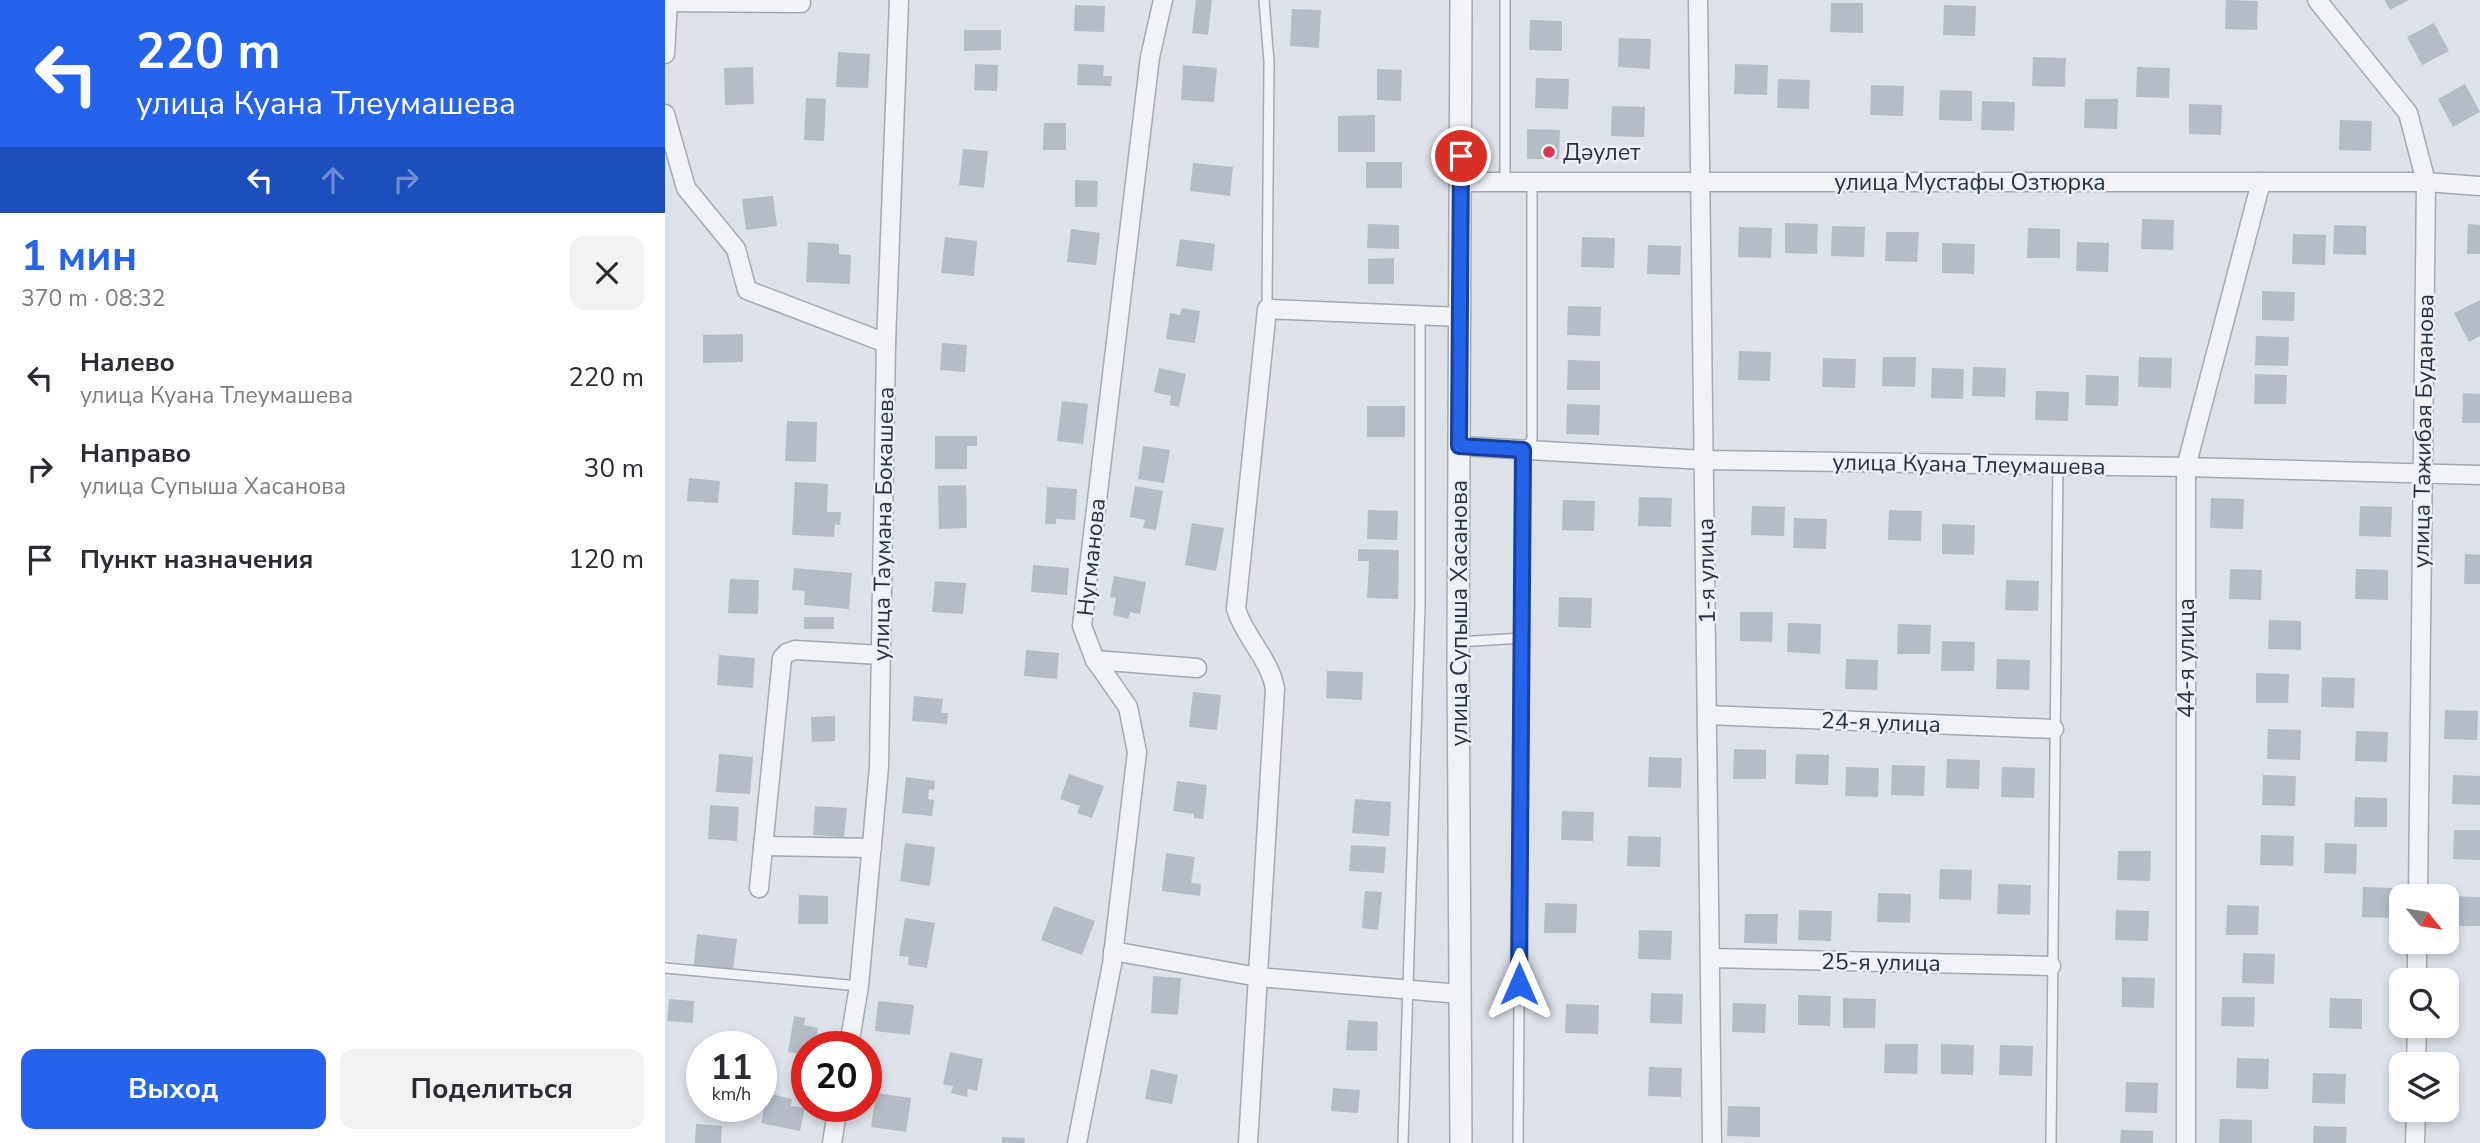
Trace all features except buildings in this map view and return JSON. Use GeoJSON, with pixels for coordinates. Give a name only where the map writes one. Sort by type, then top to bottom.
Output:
{"type":"FeatureCollection","features":[{"type":"Feature","properties":{"kind":"street"},"geometry":{"type":"LineString","coordinates":[[665,54],[667,2],[801,3],[800,0]]}},
{"type":"Feature","properties":{"kind":"street","name":"улица Таумана Бокашева"},"geometry":{"type":"LineString","coordinates":[[852,1031],[859,986],[879,767],[886,342],[899,0]]}},
{"type":"Feature","properties":{"kind":"street","name":"Нугманова"},"geometry":{"type":"LineString","coordinates":[[1077,1143],[1113,951],[1137,752],[1128,707],[1095,660],[1082,626],[1150,57],[1163,0]]}},
{"type":"Feature","properties":{"kind":"street","name":"улица Супыша Хасанова"},"geometry":{"type":"LineString","coordinates":[[1461,0],[1458,642],[1461,1143]]}},
{"type":"Feature","properties":{"kind":"street","name":"1-я улица"},"geometry":{"type":"LineString","coordinates":[[1698,0],[1712,1143]]}},
{"type":"Feature","properties":{"kind":"street","name":"улица Тажибая Буданова"},"geometry":{"type":"LineString","coordinates":[[2318,0],[2408,113],[2426,182],[2418,884]]}},
{"type":"Feature","properties":{"kind":"street"},"geometry":{"type":"LineString","coordinates":[[665,114],[686,188],[736,249],[747,290],[886,342]]}},
{"type":"Feature","properties":{"kind":"street","name":"улица Мустафы Озтюрка"},"geometry":{"type":"LineString","coordinates":[[1461,182],[2426,182],[2480,186]]}},
{"type":"Feature","properties":{"kind":"street","name":"44-я улица"},"geometry":{"type":"LineString","coordinates":[[2186,1143],[2186,467],[2261,182]]}},
{"type":"Feature","properties":{"kind":"street"},"geometry":{"type":"LineString","coordinates":[[1248,1143],[1275,689],[1267,666],[1240,622],[1236,609],[1268,309],[1461,317]]}},
{"type":"Feature","properties":{"kind":"street","name":"улица Куана Тлеумашева"},"geometry":{"type":"LineString","coordinates":[[1459,446],[1704,460],[2058,464],[2480,475]]}},
{"type":"Feature","properties":{"kind":"street"},"geometry":{"type":"LineString","coordinates":[[759,888],[782,659],[795,650],[881,655]]}},
{"type":"Feature","properties":{"kind":"street"},"geometry":{"type":"LineString","coordinates":[[1095,660],[1197,668]]}},
{"type":"Feature","properties":{"kind":"street","name":"24-я улица"},"geometry":{"type":"LineString","coordinates":[[1707,715],[2054,729]]}},
{"type":"Feature","properties":{"kind":"street"},"geometry":{"type":"LineString","coordinates":[[763,846],[872,848]]}},
{"type":"Feature","properties":{"kind":"street"},"geometry":{"type":"LineString","coordinates":[[1113,951],[1258,977],[1460,994]]}},
{"type":"Feature","properties":{"kind":"street","name":"25-я улица"},"geometry":{"type":"LineString","coordinates":[[1711,958],[2051,966]]}},
{"type":"Feature","properties":{"kind":"street"},"geometry":{"type":"LineString","coordinates":[[832,1143],[835,1122]]}},
{"type":"Feature","properties":{"kind":"street"},"geometry":{"type":"LineString","coordinates":[[2415,1143],[2416,1122]]}},
{"type":"Feature","properties":{"kind":"lane"},"geometry":{"type":"LineString","coordinates":[[1264,0],[1269,62],[1268,309]]}},
{"type":"Feature","properties":{"kind":"lane"},"geometry":{"type":"LineString","coordinates":[[1505,0],[1505,182]]}},
{"type":"Feature","properties":{"kind":"lane"},"geometry":{"type":"LineString","coordinates":[[1518,1143],[1523,450],[1532,439],[1532,182]]}},
{"type":"Feature","properties":{"kind":"lane"},"geometry":{"type":"LineString","coordinates":[[1403,1143],[1420,606],[1420,316]]}},
{"type":"Feature","properties":{"kind":"lane"},"geometry":{"type":"LineString","coordinates":[[2051,1143],[2058,464]]}},
{"type":"Feature","properties":{"kind":"lane"},"geometry":{"type":"LineString","coordinates":[[1458,642],[1522,638]]}},
{"type":"Feature","properties":{"kind":"lane"},"geometry":{"type":"LineString","coordinates":[[665,968],[859,986]]}},
{"type":"Feature","properties":{"kind":"place","name":"Дәулет"},"geometry":{"type":"Point","coordinates":[1549,152]}},
{"type":"Feature","properties":{"kind":"route"},"geometry":{"type":"LineString","coordinates":[[1461,156],[1459,446],[1523,450],[1519,984]]}}]}
